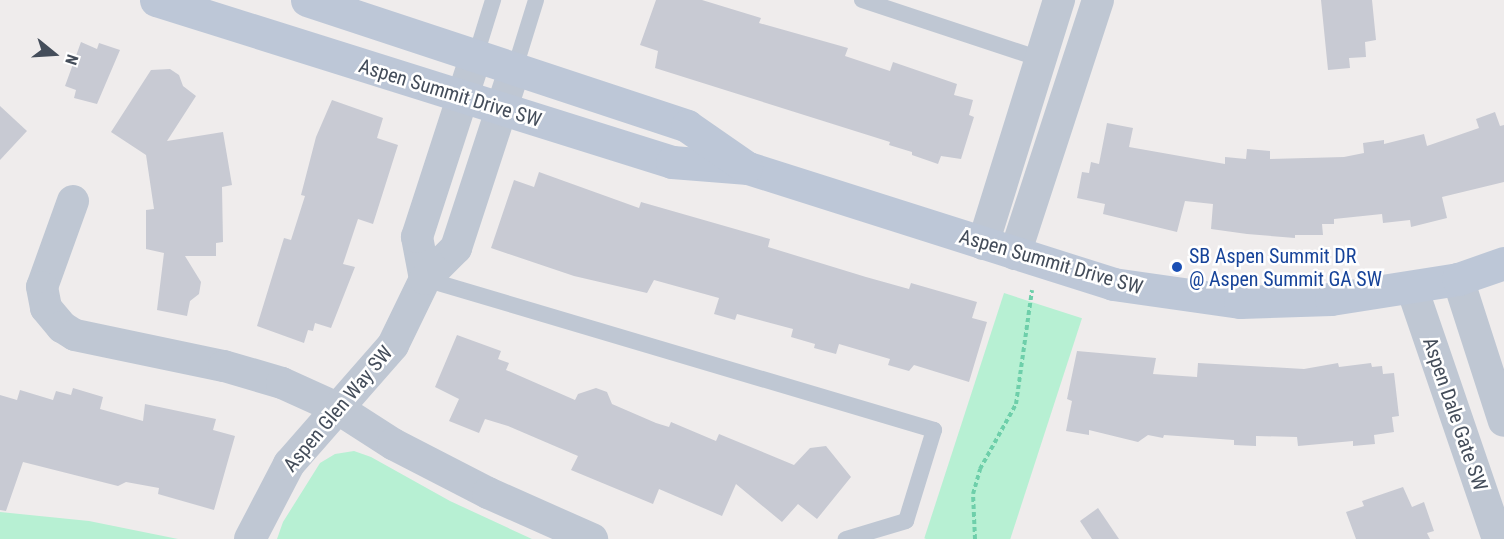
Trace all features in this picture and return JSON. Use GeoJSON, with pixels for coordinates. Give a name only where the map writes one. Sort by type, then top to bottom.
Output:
{"type":"FeatureCollection","features":[{"type":"Feature","properties":{"kind":"street","name":"Aspen Summit Drive SW"},"geometry":{"type":"LineString","coordinates":[[156,0],[672,162],[748,168],[1113,284],[1240,302],[1331,299],[1458,279],[1504,263]]}},
{"type":"Feature","properties":{"kind":"street","name":"Aspen Summit Drive SW"},"geometry":{"type":"LineString","coordinates":[[307,0],[687,126],[748,168]]}},
{"type":"Feature","properties":{"kind":"street"},"geometry":{"type":"LineString","coordinates":[[983,244],[1059,0]]}},
{"type":"Feature","properties":{"kind":"street"},"geometry":{"type":"LineString","coordinates":[[1015,254],[1098,0]]}},
{"type":"Feature","properties":{"kind":"street"},"geometry":{"type":"LineString","coordinates":[[425,279],[417,237],[476,56]]}},
{"type":"Feature","properties":{"kind":"street"},"geometry":{"type":"LineString","coordinates":[[1040,59],[1075,71]]}},
{"type":"Feature","properties":{"kind":"street","name":"Aspen Glen Way SW"},"geometry":{"type":"LineString","coordinates":[[250,539],[289,464],[393,345],[425,279],[456,248],[515,68]]}},
{"type":"Feature","properties":{"kind":"street"},"geometry":{"type":"LineString","coordinates":[[73,201],[42,287],[46,308],[62,327],[75,334],[256,375],[337,408],[458,478],[592,539]]}},
{"type":"Feature","properties":{"kind":"street"},"geometry":{"type":"LineString","coordinates":[[1458,279],[1504,421]]}},
{"type":"Feature","properties":{"kind":"street","name":"Aspen Dale Gate SW"},"geometry":{"type":"LineString","coordinates":[[1412,288],[1498,539]]}},
{"type":"Feature","properties":{"kind":"lane"},"geometry":{"type":"LineString","coordinates":[[476,56],[493,0]]}},
{"type":"Feature","properties":{"kind":"lane"},"geometry":{"type":"LineString","coordinates":[[515,68],[536,0]]}},
{"type":"Feature","properties":{"kind":"lane"},"geometry":{"type":"LineString","coordinates":[[862,0],[1040,59]]}},
{"type":"Feature","properties":{"kind":"lane"},"geometry":{"type":"LineString","coordinates":[[425,279],[934,430],[906,521],[846,539]]}},
{"type":"Feature","properties":{"kind":"path"},"geometry":{"type":"LineString","coordinates":[[975,539],[973,494],[980,469],[1016,404],[1034,287]]}},
{"type":"Feature","properties":{"kind":"green space"},"geometry":{"type":"Polygon","coordinates":[[[1004,293],[1082,318],[1010,539],[924,538],[1004,293]]]}},
{"type":"Feature","properties":{"kind":"green space"},"geometry":{"type":"Polygon","coordinates":[[[354,451],[371,457],[450,501],[532,539],[277,539],[283,522],[320,463],[335,454],[354,451]]]}},
{"type":"Feature","properties":{"kind":"green space"},"geometry":{"type":"Polygon","coordinates":[[[0,512],[89,521],[178,539],[0,539],[0,512]]]}},
{"type":"Feature","properties":{"kind":"building"},"geometry":{"type":"Polygon","coordinates":[[[656,0],[702,0],[761,18],[759,23],[848,48],[845,56],[890,71],[893,62],[957,84],[954,95],[973,100],[969,115],[974,117],[961,159],[941,156],[938,164],[889,145],[890,142],[655,68],[658,51],[640,45],[656,0]]]}},
{"type":"Feature","properties":{"kind":"building"},"geometry":{"type":"Polygon","coordinates":[[[1321,0],[1372,0],[1376,40],[1365,42],[1366,57],[1349,58],[1350,68],[1328,70],[1321,0]]]}},
{"type":"Feature","properties":{"kind":"building"},"geometry":{"type":"Polygon","coordinates":[[[81,42],[97,49],[99,43],[120,50],[97,104],[74,98],[76,90],[65,86],[81,42]]]}},
{"type":"Feature","properties":{"kind":"building"},"geometry":{"type":"Polygon","coordinates":[[[170,69],[179,75],[183,86],[196,96],[167,141],[223,132],[232,185],[222,187],[223,242],[216,243],[216,256],[185,256],[201,282],[199,294],[190,301],[187,316],[157,310],[164,253],[146,249],[146,210],[154,209],[146,155],[111,132],[151,70],[170,69]]]}},
{"type":"Feature","properties":{"kind":"building"},"geometry":{"type":"Polygon","coordinates":[[[332,100],[383,118],[377,138],[398,145],[373,224],[358,219],[343,264],[355,267],[331,328],[315,323],[313,331],[308,330],[304,343],[257,326],[284,238],[291,240],[305,196],[301,195],[316,137],[332,100]]]}},
{"type":"Feature","properties":{"kind":"building"},"geometry":{"type":"Polygon","coordinates":[[[0,106],[27,131],[0,160],[0,106]]]}},
{"type":"Feature","properties":{"kind":"building"},"geometry":{"type":"Polygon","coordinates":[[[1495,112],[1500,126],[1504,125],[1504,182],[1442,197],[1447,218],[1411,227],[1410,220],[1383,223],[1382,214],[1334,219],[1334,224],[1322,224],[1323,235],[1295,235],[1295,238],[1247,234],[1211,229],[1213,204],[1185,201],[1177,232],[1103,214],[1105,204],[1077,198],[1082,172],[1089,173],[1091,162],[1099,164],[1107,123],[1133,128],[1129,147],[1225,164],[1225,157],[1246,159],[1247,149],[1270,151],[1270,159],[1344,157],[1364,153],[1363,143],[1384,140],[1384,144],[1424,134],[1427,146],[1479,128],[1476,119],[1495,112]]]}},
{"type":"Feature","properties":{"kind":"building"},"geometry":{"type":"Polygon","coordinates":[[[539,172],[639,208],[641,202],[770,239],[768,247],[866,277],[909,289],[911,283],[977,302],[972,318],[987,322],[969,382],[914,365],[909,371],[888,365],[890,359],[839,344],[836,354],[814,348],[815,344],[791,337],[793,329],[737,314],[735,320],[714,314],[719,298],[654,280],[647,293],[574,276],[491,248],[514,180],[534,187],[539,172]]]}},
{"type":"Feature","properties":{"kind":"building"},"geometry":{"type":"Polygon","coordinates":[[[457,335],[501,351],[498,359],[509,363],[506,370],[575,400],[578,394],[596,388],[607,392],[612,404],[656,423],[669,427],[671,422],[716,441],[719,434],[794,465],[810,448],[826,446],[851,477],[817,519],[798,504],[782,522],[736,484],[722,516],[659,489],[653,504],[571,470],[578,456],[508,426],[485,419],[479,433],[449,421],[459,399],[435,387],[457,335]]]}},
{"type":"Feature","properties":{"kind":"building"},"geometry":{"type":"Polygon","coordinates":[[[1077,351],[1156,358],[1153,374],[1197,377],[1198,363],[1304,369],[1338,363],[1339,367],[1371,363],[1372,367],[1382,366],[1383,374],[1394,373],[1399,416],[1392,417],[1394,432],[1374,435],[1375,444],[1353,446],[1353,441],[1298,446],[1297,437],[1256,436],[1256,446],[1234,445],[1234,440],[1164,435],[1163,438],[1148,435],[1138,442],[1089,430],[1089,435],[1066,431],[1072,401],[1067,399],[1077,351]]]}},
{"type":"Feature","properties":{"kind":"building"},"geometry":{"type":"Polygon","coordinates":[[[73,388],[103,397],[100,409],[143,421],[145,404],[216,419],[213,430],[235,436],[214,510],[158,494],[159,488],[126,482],[118,486],[23,462],[6,511],[0,510],[0,395],[17,400],[20,390],[53,400],[56,391],[71,395],[73,388]]]}},
{"type":"Feature","properties":{"kind":"building"},"geometry":{"type":"Polygon","coordinates":[[[1403,487],[1412,507],[1424,502],[1434,531],[1427,533],[1430,539],[1356,539],[1346,512],[1364,506],[1362,501],[1403,487]]]}},
{"type":"Feature","properties":{"kind":"building"},"geometry":{"type":"Polygon","coordinates":[[[1098,508],[1119,539],[1092,539],[1080,521],[1098,508]]]}},
{"type":"Feature","properties":{"kind":"place","name":"SB Aspen Summit DR @ Aspen Summit GA SW"},"geometry":{"type":"Point","coordinates":[1177,267]}}]}
